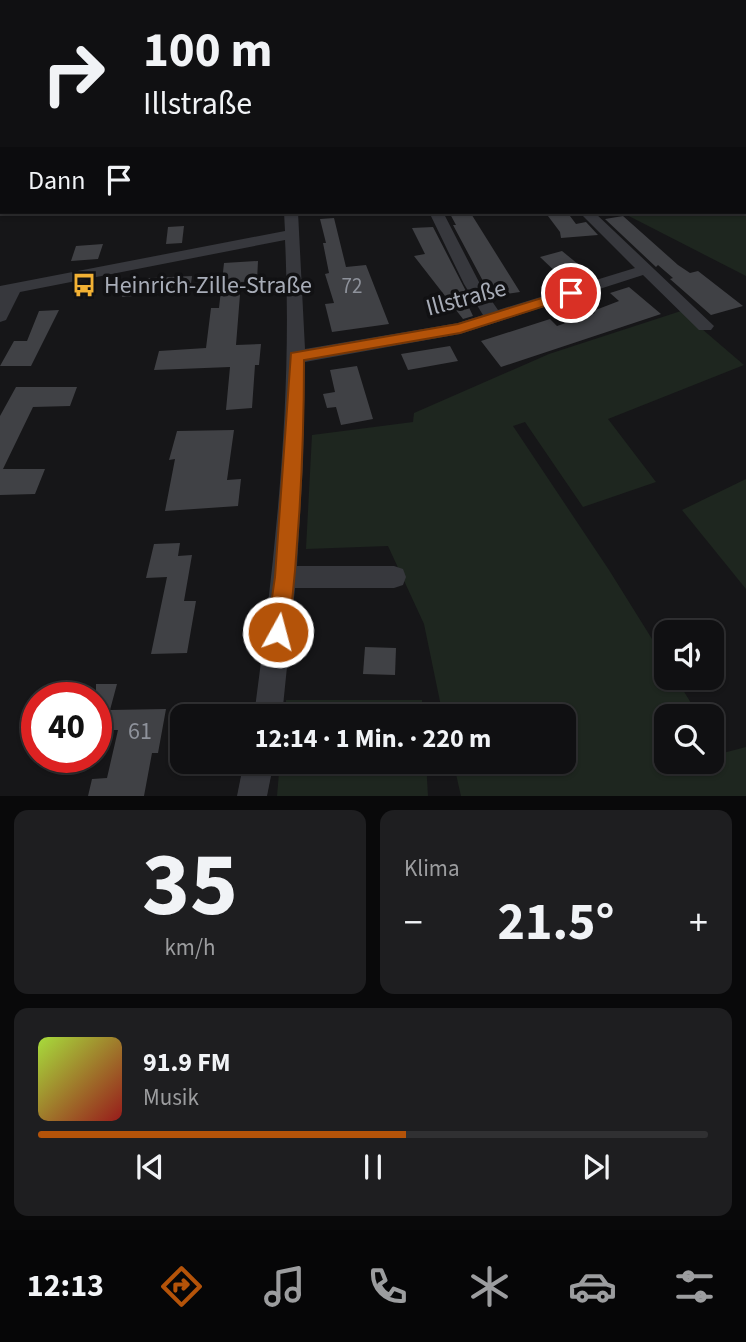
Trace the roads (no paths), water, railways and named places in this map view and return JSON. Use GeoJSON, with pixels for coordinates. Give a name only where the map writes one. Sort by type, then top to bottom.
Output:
{"type":"FeatureCollection","features":[{"type":"Feature","properties":{"kind":"street"},"geometry":{"type":"LineString","coordinates":[[269,704],[285,577],[296,426],[291,214]]}},
{"type":"Feature","properties":{"kind":"street"},"geometry":{"type":"LineString","coordinates":[[437,214],[472,284],[494,318]]}},
{"type":"Feature","properties":{"kind":"street"},"geometry":{"type":"LineString","coordinates":[[588,214],[705,326]]}},
{"type":"Feature","properties":{"kind":"street"},"geometry":{"type":"LineString","coordinates":[[0,316],[6,290],[293,234]]}},
{"type":"Feature","properties":{"kind":"street","name":"Illstraße"},"geometry":{"type":"LineString","coordinates":[[296,356],[460,328],[644,270]]}},
{"type":"Feature","properties":{"kind":"street"},"geometry":{"type":"LineString","coordinates":[[285,577],[394,577]]}},
{"type":"Feature","properties":{"kind":"street"},"geometry":{"type":"LineString","coordinates":[[252,796],[256,774]]}},
{"type":"Feature","properties":{"kind":"place","name":"Heinrich-Zille-Straße"},"geometry":{"type":"Point","coordinates":[84,285]}}]}
